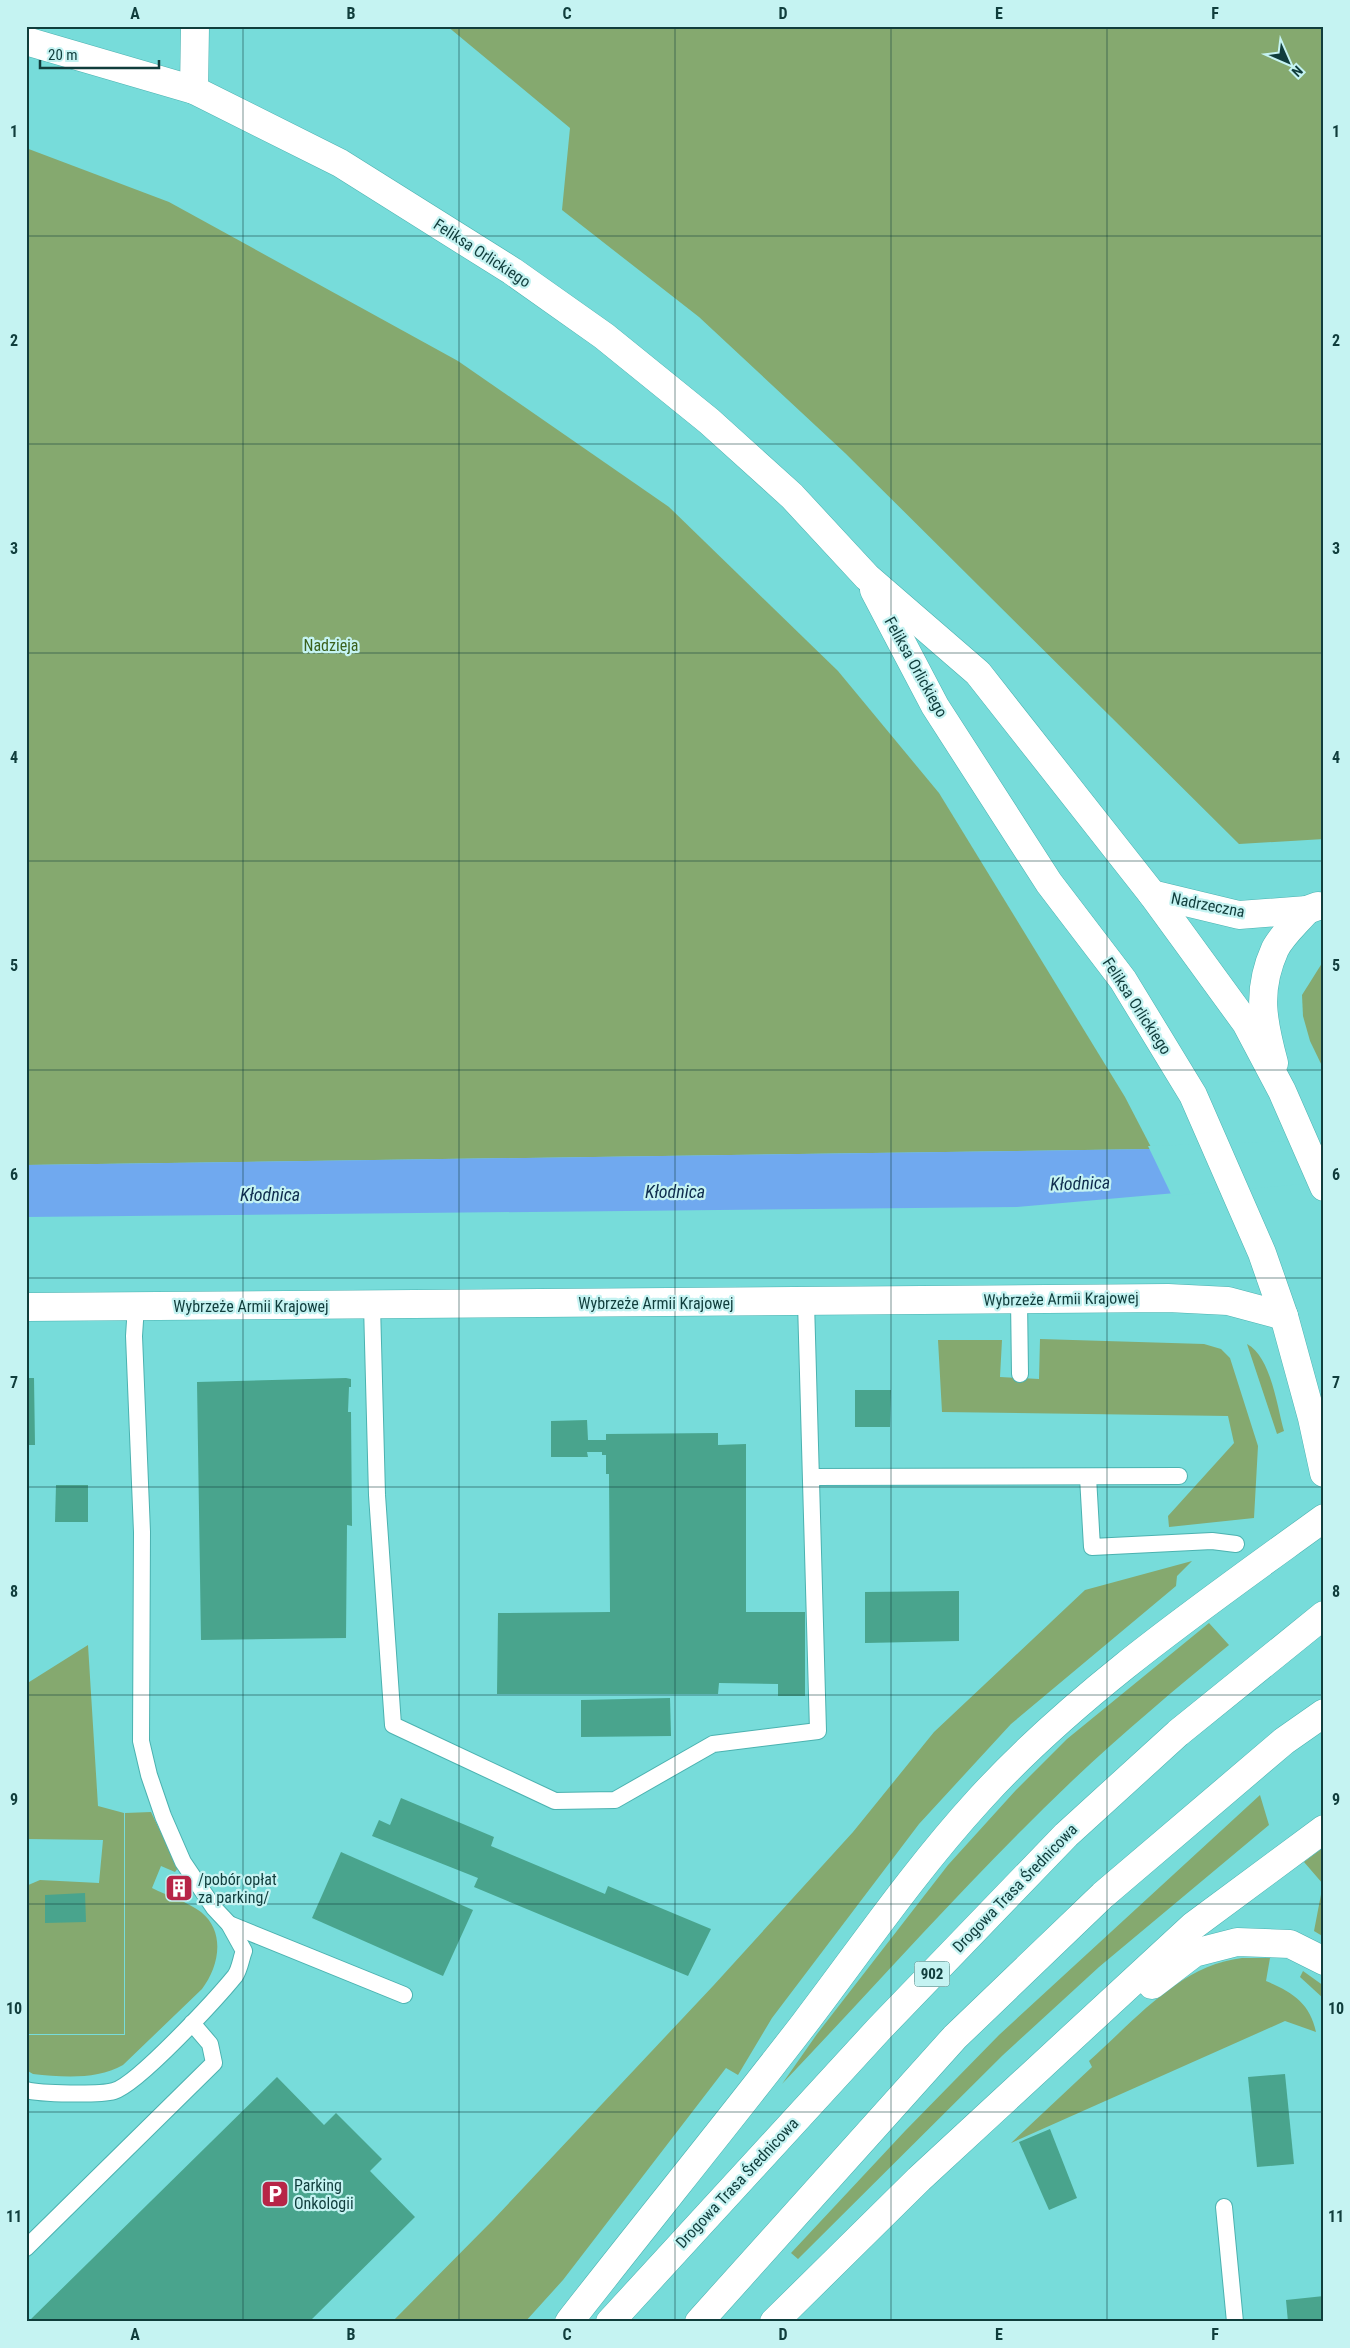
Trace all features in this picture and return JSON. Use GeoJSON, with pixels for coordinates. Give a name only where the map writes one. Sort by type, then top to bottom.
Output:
{"type":"FeatureCollection","features":[{"type":"Feature","properties":{"kind":"street"},"geometry":{"type":"LineString","coordinates":[[194,90],[195,26]]}},
{"type":"Feature","properties":{"kind":"street","name":"Feliksa Orlickiego"},"geometry":{"type":"LineString","coordinates":[[26,41],[194,90],[340,163],[512,271],[604,336],[709,421],[792,496],[867,578],[978,673],[1152,894],[1246,1024],[1282,1091],[1324,1187]]}},
{"type":"Feature","properties":{"kind":"street","name":"Feliksa Orlickiego"},"geometry":{"type":"LineString","coordinates":[[867,578],[935,706],[1049,883],[1123,980],[1193,1095],[1262,1253],[1284,1316],[1312,1418],[1324,1473]]}},
{"type":"Feature","properties":{"kind":"street","name":"Nadrzeczna"},"geometry":{"type":"LineString","coordinates":[[1152,894],[1239,914],[1315,907]]}},
{"type":"Feature","properties":{"kind":"street"},"geometry":{"type":"LineString","coordinates":[[1282,1091],[1264,1026],[1261,996],[1276,948],[1315,907]]}},
{"type":"Feature","properties":{"kind":"street","name":"Wybrzeże Armii Krajowej"},"geometry":{"type":"LineString","coordinates":[[26,1307],[1168,1298],[1228,1301],[1284,1316]]}},
{"type":"Feature","properties":{"kind":"street"},"geometry":{"type":"LineString","coordinates":[[569,2322],[801,2027],[932,1855],[979,1800],[1028,1751],[1169,1632],[1324,1518]]}},
{"type":"Feature","properties":{"kind":"street","name":"Drogowa Trasa Średnicowa"},"geometry":{"type":"LineString","coordinates":[[610,2322],[879,2029],[1066,1834],[1178,1733],[1278,1650],[1324,1615]]}},
{"type":"Feature","properties":{"kind":"street"},"geometry":{"type":"LineString","coordinates":[[699,2322],[955,2036],[1103,1895],[1284,1740],[1324,1713]]}},
{"type":"Feature","properties":{"kind":"street"},"geometry":{"type":"LineString","coordinates":[[774,2322],[919,2180],[1047,2063],[1192,1926],[1324,1829]]}},
{"type":"Feature","properties":{"kind":"street"},"geometry":{"type":"LineString","coordinates":[[1047,2063],[1194,1953],[1237,1942],[1290,1944],[1324,1961]]}},
{"type":"Feature","properties":{"kind":"lane"},"geometry":{"type":"LineString","coordinates":[[1019,1300],[1020,1374]]}},
{"type":"Feature","properties":{"kind":"lane"},"geometry":{"type":"LineString","coordinates":[[372,1305],[378,1495],[393,1725],[555,1801],[615,1800],[713,1744],[818,1731],[806,1302]]}},
{"type":"Feature","properties":{"kind":"lane"},"geometry":{"type":"LineString","coordinates":[[26,2090],[47,2094],[114,2091],[142,2071],[192,2023],[236,1974],[244,1950],[229,1924],[214,1908],[183,1862],[149,1776],[140,1741],[142,1532],[134,1336],[136,1306]]}},
{"type":"Feature","properties":{"kind":"lane"},"geometry":{"type":"LineString","coordinates":[[811,1478],[1179,1476]]}},
{"type":"Feature","properties":{"kind":"lane"},"geometry":{"type":"LineString","coordinates":[[1088,1477],[1092,1547],[1212,1541],[1236,1544]]}},
{"type":"Feature","properties":{"kind":"lane"},"geometry":{"type":"LineString","coordinates":[[229,1924],[404,1995]]}},
{"type":"Feature","properties":{"kind":"lane"},"geometry":{"type":"LineString","coordinates":[[26,2248],[214,2063],[210,2044],[192,2023]]}},
{"type":"Feature","properties":{"kind":"lane"},"geometry":{"type":"LineString","coordinates":[[1224,2207],[1235,2322]]}},
{"type":"Feature","properties":{"kind":"green space"},"geometry":{"type":"Polygon","coordinates":[[[447,26],[1324,26],[1324,839],[1239,844],[845,453],[699,317],[562,210],[570,128],[447,26]]]}},
{"type":"Feature","properties":{"kind":"green space","name":"Nadzieja"},"geometry":{"type":"Polygon","coordinates":[[[26,148],[169,202],[458,361],[669,507],[838,671],[939,793],[1125,1097],[1152,1149],[26,1165],[26,148]]]}},
{"type":"Feature","properties":{"kind":"green space"},"geometry":{"type":"Polygon","coordinates":[[[1324,960],[1324,1070],[1310,1041],[1303,1016],[1302,995],[1324,960]]]}},
{"type":"Feature","properties":{"kind":"green space"},"geometry":{"type":"Polygon","coordinates":[[[1040,1339],[1204,1344],[1221,1349],[1230,1358],[1258,1446],[1254,1518],[1169,1527],[1168,1516],[1234,1443],[1228,1416],[942,1412],[938,1340],[1002,1340],[1000,1377],[1039,1379],[1040,1339]]]}},
{"type":"Feature","properties":{"kind":"green space"},"geometry":{"type":"Polygon","coordinates":[[[1247,1344],[1255,1350],[1262,1360],[1272,1383],[1284,1431],[1277,1434],[1247,1344]]]}},
{"type":"Feature","properties":{"kind":"green space"},"geometry":{"type":"Polygon","coordinates":[[[1192,1561],[1177,1576],[1176,1586],[1011,1724],[919,1824],[772,2018],[738,2075],[726,2068],[563,2280],[525,2322],[392,2322],[493,2220],[713,1986],[853,1832],[934,1732],[1085,1590],[1192,1561]]]}},
{"type":"Feature","properties":{"kind":"green space"},"geometry":{"type":"Polygon","coordinates":[[[1209,1623],[1229,1645],[1129,1729],[1034,1817],[961,1892],[782,2084],[817,2034],[948,1865],[1016,1790],[1067,1739],[1209,1623]]]}},
{"type":"Feature","properties":{"kind":"green space"},"geometry":{"type":"Polygon","coordinates":[[[88,1645],[98,1806],[124,1813],[124,2034],[26,2034],[26,1886],[40,1880],[99,1883],[103,1840],[26,1839],[26,1684],[88,1645]]]}},
{"type":"Feature","properties":{"kind":"green space"},"geometry":{"type":"Polygon","coordinates":[[[1260,1795],[1269,1825],[1099,1967],[1003,2055],[798,2259],[791,2253],[905,2131],[999,2035],[1260,1795]]]}},
{"type":"Feature","properties":{"kind":"green space"},"geometry":{"type":"Polygon","coordinates":[[[151,1812],[178,1868],[175,1872],[161,1866],[152,1888],[190,1905],[209,1920],[217,1939],[216,1960],[213,1970],[202,1989],[123,2065],[113,2070],[91,2075],[33,2074],[26,2070],[26,2035],[125,2035],[125,1813],[151,1812]]]}},
{"type":"Feature","properties":{"kind":"green space"},"geometry":{"type":"Polygon","coordinates":[[[1324,1847],[1324,1937],[1314,1931],[1323,1884],[1304,1862],[1324,1847]]]}},
{"type":"Feature","properties":{"kind":"green space"},"geometry":{"type":"Polygon","coordinates":[[[1242,1958],[1270,1958],[1266,1981],[1292,1994],[1304,2006],[1309,2013],[1316,2032],[1285,2021],[1011,2143],[1092,2067],[1089,2061],[1159,1997],[1198,1971],[1219,1963],[1242,1958]]]}},
{"type":"Feature","properties":{"kind":"green space"},"geometry":{"type":"Polygon","coordinates":[[[1303,1971],[1324,1986],[1324,1999],[1300,1977],[1303,1971]]]}},
{"type":"Feature","properties":{"kind":"water","name":"Kłodnica"},"geometry":{"type":"Polygon","coordinates":[[[1324,1142],[1324,1180],[1017,1207],[26,1217],[26,1165],[1152,1149],[1324,1142]]]}},
{"type":"Feature","properties":{"kind":"pier"},"geometry":{"type":"Polygon","coordinates":[[[1324,1140],[1324,1182],[1172,1196],[1148,1146],[1324,1140]]]}},
{"type":"Feature","properties":{"kind":"building"},"geometry":{"type":"Polygon","coordinates":[[[26,1378],[34,1378],[35,1445],[29,1445],[29,1468],[26,1468],[26,1378]]]}},
{"type":"Feature","properties":{"kind":"building"},"geometry":{"type":"Polygon","coordinates":[[[351,1379],[348,1412],[351,1412],[352,1526],[347,1525],[346,1638],[201,1640],[197,1382],[351,1379]]]}},
{"type":"Feature","properties":{"kind":"building"},"geometry":{"type":"Polygon","coordinates":[[[855,1390],[891,1390],[890,1427],[855,1427],[855,1390]]]}},
{"type":"Feature","properties":{"kind":"building"},"geometry":{"type":"Polygon","coordinates":[[[587,1420],[588,1440],[606,1440],[606,1434],[718,1433],[718,1445],[746,1444],[746,1612],[805,1612],[805,1696],[778,1696],[778,1684],[719,1683],[718,1694],[497,1694],[498,1613],[610,1612],[609,1474],[606,1474],[606,1455],[602,1455],[602,1452],[587,1452],[588,1457],[551,1457],[551,1421],[587,1420]]]}},
{"type":"Feature","properties":{"kind":"building"},"geometry":{"type":"Polygon","coordinates":[[[56,1485],[88,1485],[88,1522],[55,1522],[56,1485]]]}},
{"type":"Feature","properties":{"kind":"building"},"geometry":{"type":"Polygon","coordinates":[[[959,1591],[959,1641],[865,1643],[865,1592],[959,1591]]]}},
{"type":"Feature","properties":{"kind":"building"},"geometry":{"type":"Polygon","coordinates":[[[670,1698],[671,1736],[581,1737],[581,1700],[670,1698]]]}},
{"type":"Feature","properties":{"kind":"building"},"geometry":{"type":"Polygon","coordinates":[[[401,1798],[494,1837],[491,1846],[605,1894],[608,1886],[711,1929],[688,1976],[474,1887],[478,1878],[372,1836],[379,1820],[390,1825],[401,1798]]]}},
{"type":"Feature","properties":{"kind":"building"},"geometry":{"type":"Polygon","coordinates":[[[341,1852],[473,1910],[443,1976],[312,1918],[341,1852]]]}},
{"type":"Feature","properties":{"kind":"building","name":"/pobór opłat za parking/"},"geometry":{"type":"Polygon","coordinates":[[[183,1878],[190,1891],[175,1899],[168,1885],[183,1878]]]}},
{"type":"Feature","properties":{"kind":"building"},"geometry":{"type":"Polygon","coordinates":[[[85,1893],[86,1922],[45,1923],[45,1895],[85,1893]]]}},
{"type":"Feature","properties":{"kind":"building"},"geometry":{"type":"Polygon","coordinates":[[[1285,2074],[1294,2164],[1257,2167],[1248,2077],[1285,2074]]]}},
{"type":"Feature","properties":{"kind":"building","name":"Parking Onkologii"},"geometry":{"type":"Polygon","coordinates":[[[277,2077],[324,2125],[336,2113],[382,2159],[370,2171],[415,2217],[309,2322],[28,2322],[277,2077]]]}},
{"type":"Feature","properties":{"kind":"building"},"geometry":{"type":"Polygon","coordinates":[[[1050,2129],[1077,2198],[1049,2210],[1019,2142],[1050,2129]]]}},
{"type":"Feature","properties":{"kind":"building"},"geometry":{"type":"Polygon","coordinates":[[[1324,2296],[1324,2322],[1288,2322],[1286,2300],[1324,2296]]]}},
{"type":"Feature","properties":{"kind":"place","name":"/pobór opłat za parking/"},"geometry":{"type":"Point","coordinates":[179,1888]}},
{"type":"Feature","properties":{"kind":"place","name":"Parking Onkologii"},"geometry":{"type":"Point","coordinates":[275,2194]}}]}
